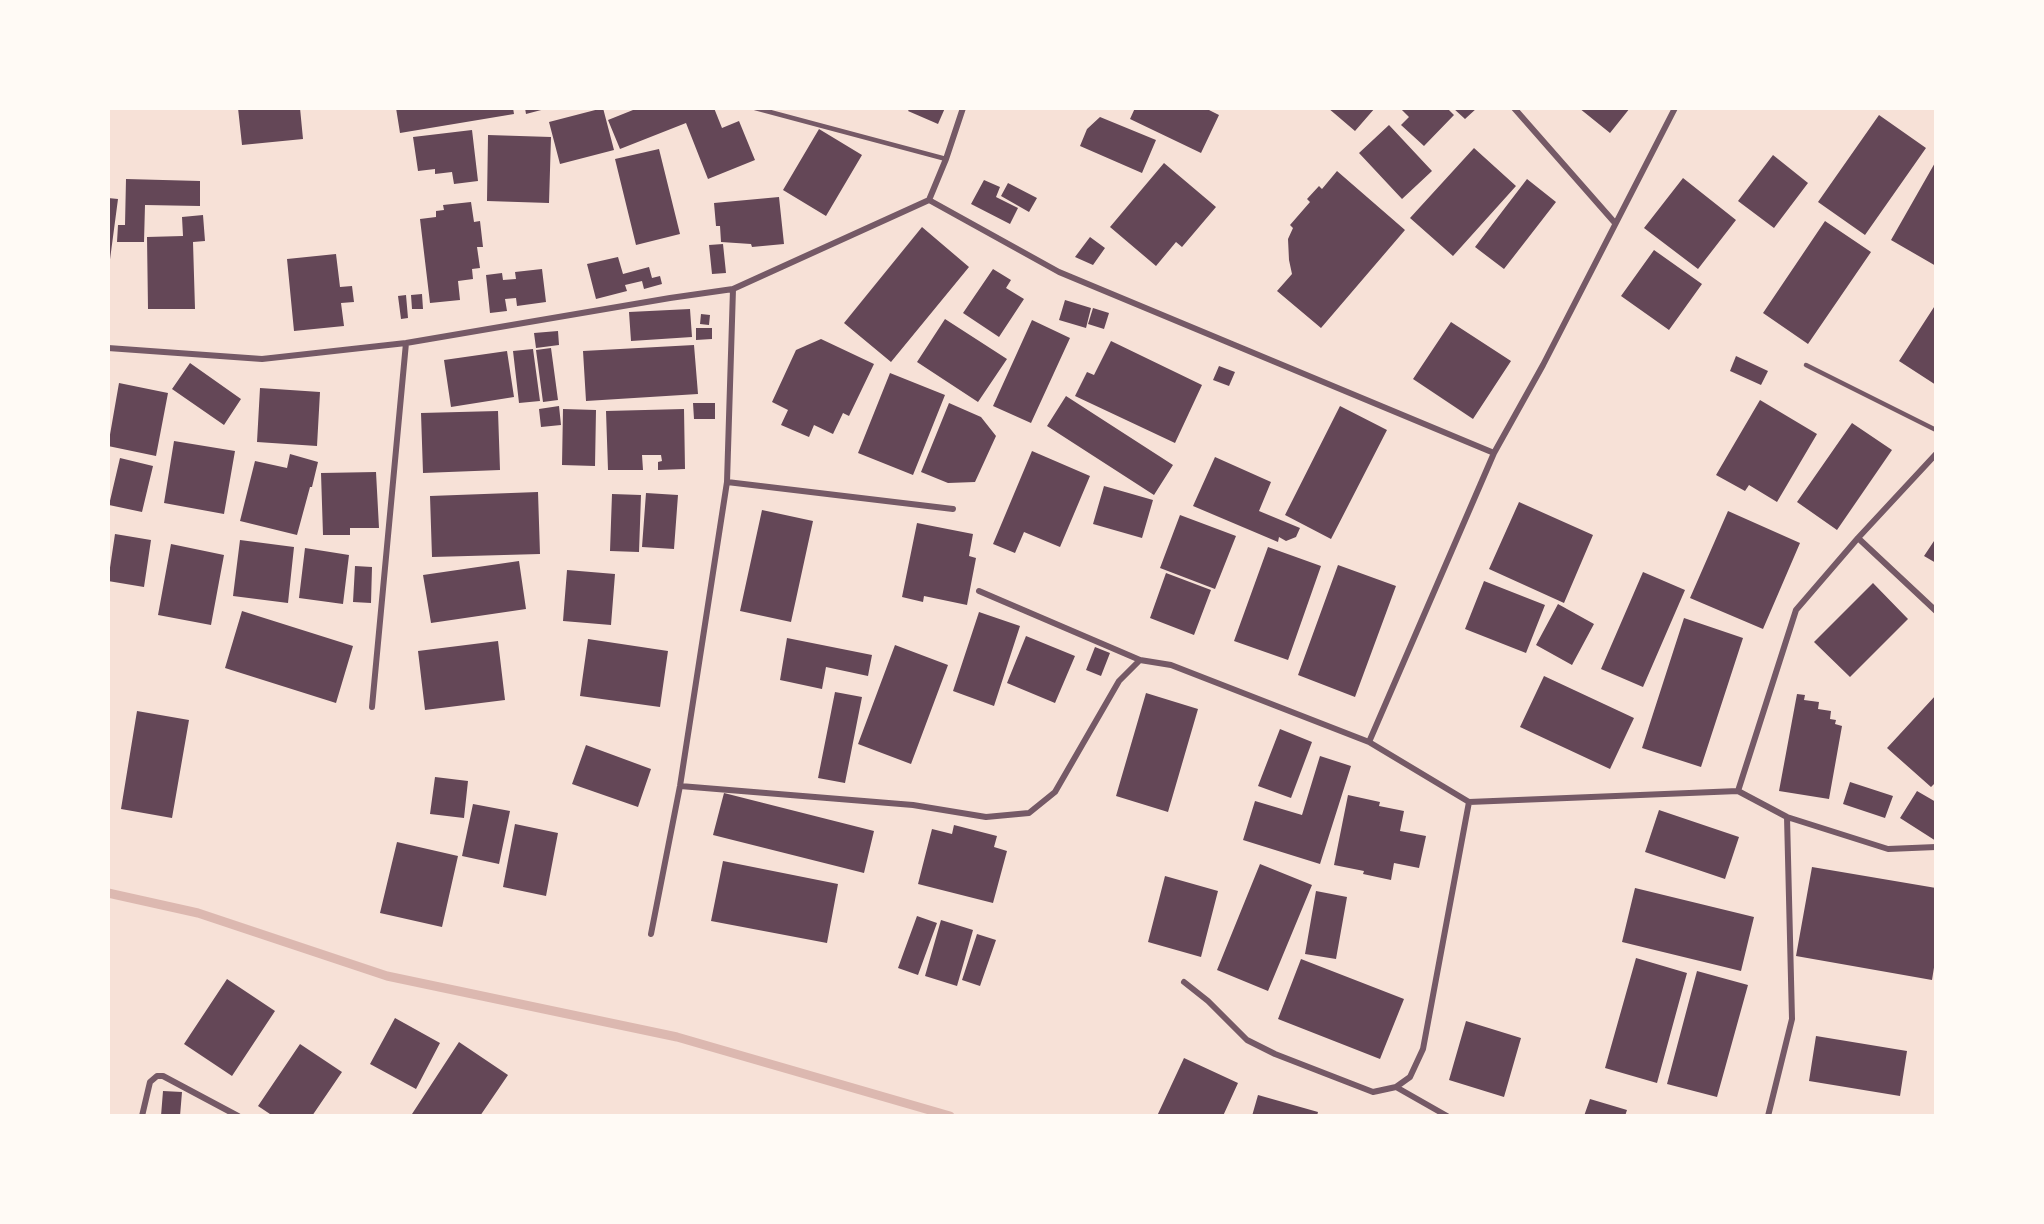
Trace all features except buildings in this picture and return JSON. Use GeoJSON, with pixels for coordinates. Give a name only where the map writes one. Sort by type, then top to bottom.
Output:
{"type":"FeatureCollection","features":[{"type":"Feature","properties":{"kind":"street"},"geometry":{"type":"LineString","coordinates":[[108,348],[262,359],[406,344],[733,289],[929,200],[963,108]]}},
{"type":"Feature","properties":{"kind":"street"},"geometry":{"type":"LineString","coordinates":[[1514,108],[1615,223]]}},
{"type":"Feature","properties":{"kind":"street"},"geometry":{"type":"LineString","coordinates":[[1369,742],[1494,453],[1543,365],[1674,108]]}},
{"type":"Feature","properties":{"kind":"street"},"geometry":{"type":"LineString","coordinates":[[929,200],[1059,272],[1494,453]]}},
{"type":"Feature","properties":{"kind":"street"},"geometry":{"type":"LineString","coordinates":[[651,934],[680,786],[727,482],[733,289]]}},
{"type":"Feature","properties":{"kind":"street"},"geometry":{"type":"LineString","coordinates":[[372,707],[406,344]]}},
{"type":"Feature","properties":{"kind":"street"},"geometry":{"type":"LineString","coordinates":[[1738,791],[1796,610],[1858,538],[1936,454]]}},
{"type":"Feature","properties":{"kind":"street"},"geometry":{"type":"LineString","coordinates":[[727,482],[953,509]]}},
{"type":"Feature","properties":{"kind":"street"},"geometry":{"type":"LineString","coordinates":[[1858,538],[1936,611]]}},
{"type":"Feature","properties":{"kind":"street"},"geometry":{"type":"LineString","coordinates":[[979,591],[1140,660],[1171,665],[1369,742],[1469,802],[1738,791],[1787,817],[1888,849],[1936,847]]}},
{"type":"Feature","properties":{"kind":"street"},"geometry":{"type":"LineString","coordinates":[[680,786],[913,805],[986,817],[1029,813],[1055,792],[1119,681],[1140,660]]}},
{"type":"Feature","properties":{"kind":"street"},"geometry":{"type":"LineString","coordinates":[[1185,982],[1208,1001],[1247,1040],[1275,1054],[1373,1092],[1396,1087],[1410,1077],[1423,1049],[1469,802]]}},
{"type":"Feature","properties":{"kind":"street"},"geometry":{"type":"LineString","coordinates":[[1768,1116],[1792,1019],[1787,817]]}},
{"type":"Feature","properties":{"kind":"street"},"geometry":{"type":"LineString","coordinates":[[142,1116],[150,1082],[157,1076],[177,1082],[238,1116]]}},
{"type":"Feature","properties":{"kind":"street"},"geometry":{"type":"LineString","coordinates":[[1396,1087],[1447,1116]]}},
{"type":"Feature","properties":{"kind":"lane"},"geometry":{"type":"LineString","coordinates":[[755,108],[946,159]]}},
{"type":"Feature","properties":{"kind":"lane"},"geometry":{"type":"LineString","coordinates":[[1806,365],[1936,430]]}},
{"type":"Feature","properties":{"kind":"waterway"},"geometry":{"type":"LineString","coordinates":[[108,893],[198,913],[387,976],[677,1037],[950,1116]]}}]}
